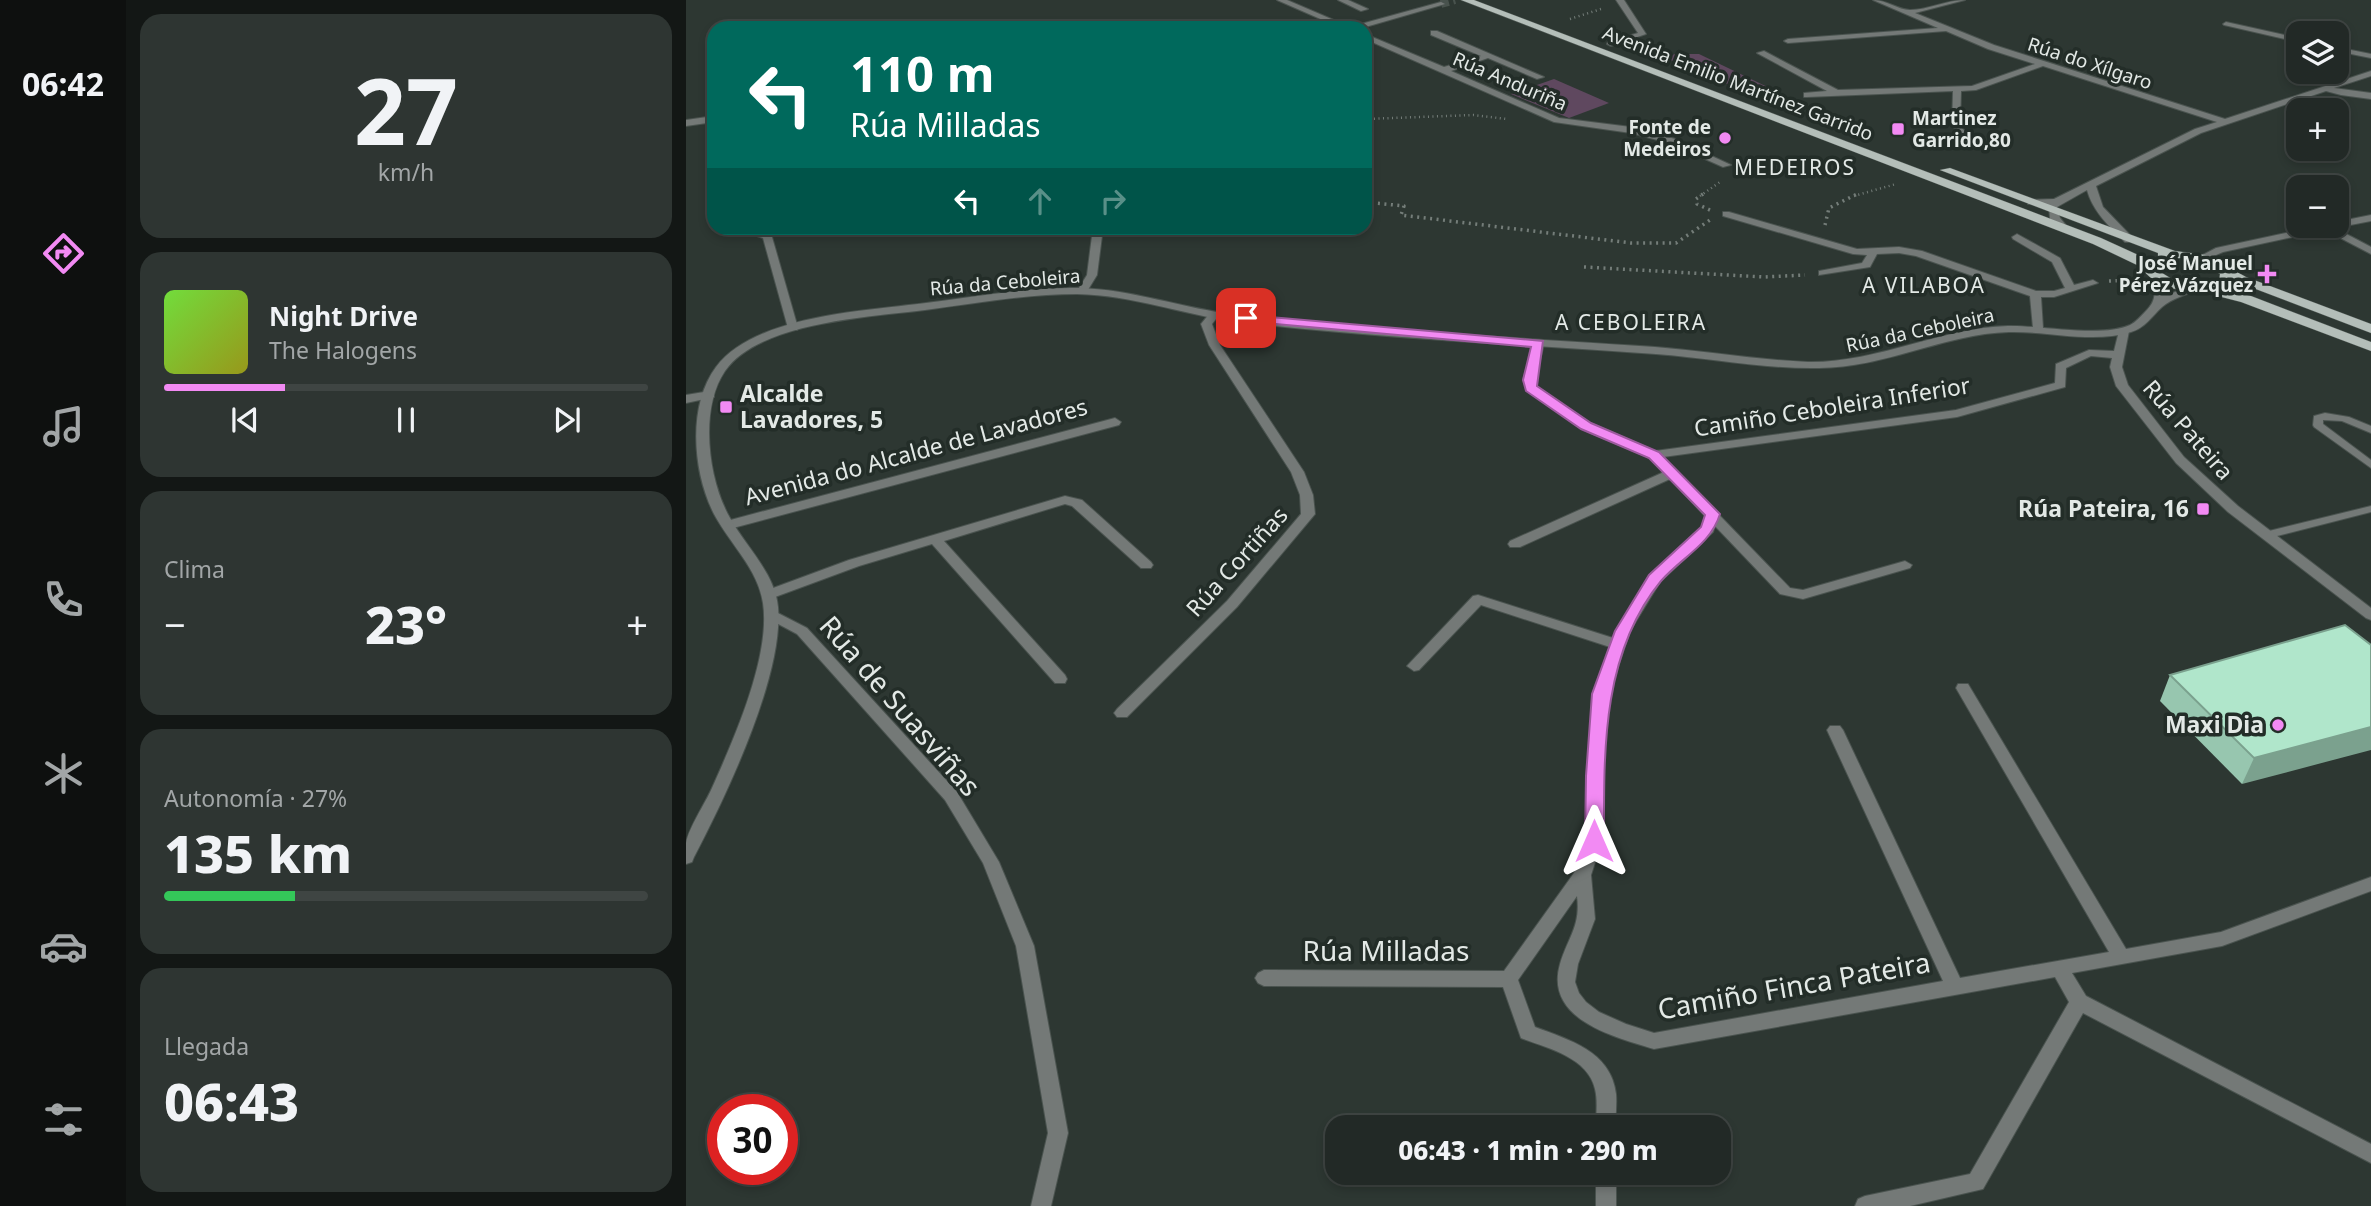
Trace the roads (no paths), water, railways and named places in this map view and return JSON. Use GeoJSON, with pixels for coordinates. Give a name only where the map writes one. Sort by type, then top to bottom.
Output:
{"type":"FeatureCollection","features":[{"type":"Feature","properties":{"kind":"main road","name":"Avenida Emilio Martínez Garrido"},"geometry":{"type":"LineString","coordinates":[[1466,0],[2064,229],[2153,271],[2176,285],[2201,289]]}},
{"type":"Feature","properties":{"kind":"main road","name":"Avenida Emilio Martínez Garrido"},"geometry":{"type":"LineString","coordinates":[[1493,0],[2031,202],[2054,206],[2129,240],[2172,254],[2202,258]]}},
{"type":"Feature","properties":{"kind":"main road"},"geometry":{"type":"LineString","coordinates":[[2153,271],[2156,258],[2172,254]]}},
{"type":"Feature","properties":{"kind":"main road"},"geometry":{"type":"LineString","coordinates":[[2202,258],[2227,273],[2371,329]]}},
{"type":"Feature","properties":{"kind":"main road"},"geometry":{"type":"LineString","coordinates":[[2201,289],[2225,284],[2227,273]]}},
{"type":"Feature","properties":{"kind":"main road"},"geometry":{"type":"LineString","coordinates":[[2201,289],[2246,299],[2371,347]]}},
{"type":"Feature","properties":{"kind":"street"},"geometry":{"type":"LineString","coordinates":[[1281,0],[1331,21]]}},
{"type":"Feature","properties":{"kind":"street"},"geometry":{"type":"LineString","coordinates":[[1342,0],[1364,9]]}},
{"type":"Feature","properties":{"kind":"street"},"geometry":{"type":"LineString","coordinates":[[1611,44],[1642,34],[1620,0]]}},
{"type":"Feature","properties":{"kind":"street","name":"Rúa do Xílgaro"},"geometry":{"type":"LineString","coordinates":[[1877,0],[1944,30],[2226,122]]}},
{"type":"Feature","properties":{"kind":"street"},"geometry":{"type":"LineString","coordinates":[[1907,13],[1961,0]]}},
{"type":"Feature","properties":{"kind":"street"},"geometry":{"type":"LineString","coordinates":[[1372,23],[1441,4]]}},
{"type":"Feature","properties":{"kind":"street","name":"Rúa do Xílgaro"},"geometry":{"type":"LineString","coordinates":[[1788,41],[1944,30]]}},
{"type":"Feature","properties":{"kind":"street"},"geometry":{"type":"LineString","coordinates":[[1434,33],[1540,77]]}},
{"type":"Feature","properties":{"kind":"street","name":"Rúa Anduriña"},"geometry":{"type":"LineString","coordinates":[[1372,39],[1558,120],[1632,130],[1672,141],[1726,165]]}},
{"type":"Feature","properties":{"kind":"street"},"geometry":{"type":"LineString","coordinates":[[1761,52],[1837,93]]}},
{"type":"Feature","properties":{"kind":"street"},"geometry":{"type":"LineString","coordinates":[[1444,71],[1488,55]]}},
{"type":"Feature","properties":{"kind":"street"},"geometry":{"type":"LineString","coordinates":[[1807,95],[1956,90],[1987,85],[2042,64]]}},
{"type":"Feature","properties":{"kind":"street"},"geometry":{"type":"LineString","coordinates":[[2064,229],[2055,219],[2054,206],[2091,184],[2198,131],[2371,73]]}},
{"type":"Feature","properties":{"kind":"street"},"geometry":{"type":"LineString","coordinates":[[2326,88],[2342,93],[2371,96]]}},
{"type":"Feature","properties":{"kind":"street"},"geometry":{"type":"LineString","coordinates":[[1956,90],[1956,126],[1970,141]]}},
{"type":"Feature","properties":{"kind":"street"},"geometry":{"type":"LineString","coordinates":[[686,123],[707,120]]}},
{"type":"Feature","properties":{"kind":"street"},"geometry":{"type":"LineString","coordinates":[[2091,184],[2095,199],[2115,227],[2129,240]]}},
{"type":"Feature","properties":{"kind":"street"},"geometry":{"type":"LineString","coordinates":[[1726,214],[1872,253],[1899,250],[1918,253],[2035,294],[2054,294],[2093,283]]}},
{"type":"Feature","properties":{"kind":"street"},"geometry":{"type":"LineString","coordinates":[[2349,222],[2371,218]]}},
{"type":"Feature","properties":{"kind":"street"},"geometry":{"type":"LineString","coordinates":[[764,235],[767,236],[793,328]]}},
{"type":"Feature","properties":{"kind":"street"},"geometry":{"type":"LineString","coordinates":[[1082,291],[1092,275],[1097,235]]}},
{"type":"Feature","properties":{"kind":"street"},"geometry":{"type":"LineString","coordinates":[[2202,258],[2220,250],[2286,236]]}},
{"type":"Feature","properties":{"kind":"street"},"geometry":{"type":"LineString","coordinates":[[2017,237],[2056,260],[2071,289]]}},
{"type":"Feature","properties":{"kind":"street"},"geometry":{"type":"LineString","coordinates":[[2349,237],[2371,251]]}},
{"type":"Feature","properties":{"kind":"street"},"geometry":{"type":"LineString","coordinates":[[1823,273],[1866,265],[1872,253]]}},
{"type":"Feature","properties":{"kind":"street"},"geometry":{"type":"LineString","coordinates":[[2153,271],[2161,292],[2160,304]]}},
{"type":"Feature","properties":{"kind":"street"},"geometry":{"type":"LineString","coordinates":[[2124,331],[2144,321],[2160,304],[2201,289]]}},
{"type":"Feature","properties":{"kind":"street","name":"Rúa da Ceboleira"},"geometry":{"type":"LineString","coordinates":[[710,395],[715,377],[728,360],[754,342],[793,328],[989,298],[1082,291],[1127,296],[1214,314],[1362,331],[1663,351],[1808,366],[1883,357],[1954,336],[2038,328],[2092,333],[2124,331]]}},
{"type":"Feature","properties":{"kind":"street"},"geometry":{"type":"LineString","coordinates":[[2035,294],[2038,328]]}},
{"type":"Feature","properties":{"kind":"street","name":"Rúa Cortiñas"},"geometry":{"type":"LineString","coordinates":[[1122,713],[1232,604],[1308,514],[1308,496],[1278,438],[1224,365],[1206,324],[1214,314]]}},
{"type":"Feature","properties":{"kind":"street","name":"Rúa Pateira"},"geometry":{"type":"LineString","coordinates":[[2124,331],[2116,367],[2122,387],[2180,460],[2265,535],[2371,615]]}},
{"type":"Feature","properties":{"kind":"street"},"geometry":{"type":"LineString","coordinates":[[1538,344],[1530,380],[1531,388],[1538,396],[1586,426],[1654,455],[1785,592],[1803,595],[1905,565]]}},
{"type":"Feature","properties":{"kind":"street","name":"Camiño Ceboleira Inferior"},"geometry":{"type":"LineString","coordinates":[[1654,455],[1957,413],[2061,385],[2060,366],[2089,354],[2117,355]]}},
{"type":"Feature","properties":{"kind":"street"},"geometry":{"type":"LineString","coordinates":[[686,399],[710,395]]}},
{"type":"Feature","properties":{"kind":"street","name":"Avenida do Alcalde de Lavadores"},"geometry":{"type":"LineString","coordinates":[[686,857],[722,782],[752,702],[764,665],[772,615],[770,594],[718,510],[709,480],[705,435],[710,395]]}},
{"type":"Feature","properties":{"kind":"street","name":"Avenida do Alcalde de Lavadores"},"geometry":{"type":"LineString","coordinates":[[728,526],[1115,422]]}},
{"type":"Feature","properties":{"kind":"street"},"geometry":{"type":"LineString","coordinates":[[1516,544],[1672,473]]}},
{"type":"Feature","properties":{"kind":"street"},"geometry":{"type":"LineString","coordinates":[[770,594],[854,562],[1065,500],[1077,503],[1146,565]]}},
{"type":"Feature","properties":{"kind":"street"},"geometry":{"type":"LineString","coordinates":[[1606,1115],[1605,1088],[1598,1070],[1581,1054],[1528,1032],[1509,979],[1582,875],[1594,841],[1601,694],[1623,631],[1655,579],[1708,529],[1712,514]]}},
{"type":"Feature","properties":{"kind":"street"},"geometry":{"type":"LineString","coordinates":[[934,538],[1060,678]]}},
{"type":"Feature","properties":{"kind":"street"},"geometry":{"type":"LineString","coordinates":[[1413,666],[1478,599],[1618,645]]}},
{"type":"Feature","properties":{"kind":"street","name":"Rúa de Suasviñas"},"geometry":{"type":"LineString","coordinates":[[772,615],[802,631],[951,796],[991,862],[1025,946],[1058,1133],[1041,1206]]}},
{"type":"Feature","properties":{"kind":"street"},"geometry":{"type":"LineString","coordinates":[[1963,688],[2121,956]]}},
{"type":"Feature","properties":{"kind":"street","name":"Camiño Finca Pateira"},"geometry":{"type":"LineString","coordinates":[[1835,730],[1955,987]]}},
{"type":"Feature","properties":{"kind":"street","name":"Camiño Finca Pateira"},"geometry":{"type":"LineString","coordinates":[[1582,875],[1587,915],[1568,967],[1568,988],[1580,1011],[1608,1026],[1654,1041],[2222,939],[2371,884]]}},
{"type":"Feature","properties":{"kind":"street"},"geometry":{"type":"LineString","coordinates":[[2059,968],[2079,1002],[2371,1154]]}},
{"type":"Feature","properties":{"kind":"street","name":"Rúa Milladas"},"geometry":{"type":"LineString","coordinates":[[1264,978],[1509,979]]}},
{"type":"Feature","properties":{"kind":"street"},"geometry":{"type":"LineString","coordinates":[[1865,1206],[1976,1182],[2079,1002]]}},
{"type":"Feature","properties":{"kind":"street"},"geometry":{"type":"LineString","coordinates":[[1606,1185],[1606,1206]]}},
{"type":"Feature","properties":{"kind":"lane"},"geometry":{"type":"LineString","coordinates":[[2226,24],[2286,37]]}},
{"type":"Feature","properties":{"kind":"lane"},"geometry":{"type":"LineString","coordinates":[[2349,52],[2371,56]]}},
{"type":"Feature","properties":{"kind":"lane"},"geometry":{"type":"LineString","coordinates":[[2371,430],[2348,419],[2328,415],[2318,418],[2318,425],[2371,465]]}},
{"type":"Feature","properties":{"kind":"lane"},"geometry":{"type":"LineString","coordinates":[[2265,535],[2371,509]]}},
{"type":"Feature","properties":{"kind":"tunnel"},"geometry":{"type":"LineString","coordinates":[[1441,4],[1455,0]]}},
{"type":"Feature","properties":{"kind":"place","name":"Martinez Garrido,80"},"geometry":{"type":"Point","coordinates":[1898,129]}},
{"type":"Feature","properties":{"kind":"place","name":"Fonte de Medeiros"},"geometry":{"type":"Point","coordinates":[1725,138]}},
{"type":"Feature","properties":{"kind":"place","name":"José Manuel Pérez Vázquez"},"geometry":{"type":"Point","coordinates":[2267,274]}},
{"type":"Feature","properties":{"kind":"place","name":"Alcalde Lavadores, 5"},"geometry":{"type":"Point","coordinates":[726,407]}},
{"type":"Feature","properties":{"kind":"place","name":"Rúa Pateira, 16"},"geometry":{"type":"Point","coordinates":[2203,509]}},
{"type":"Feature","properties":{"kind":"place","name":"Maxi Dia"},"geometry":{"type":"Point","coordinates":[2278,725]}},
{"type":"Feature","properties":{"kind":"district","name":"MEDEIROS"},"geometry":{"type":"Point","coordinates":[1795,168]}},
{"type":"Feature","properties":{"kind":"district","name":"A VILABOA"},"geometry":{"type":"Point","coordinates":[1924,286]}},
{"type":"Feature","properties":{"kind":"district","name":"A CEBOLEIRA"},"geometry":{"type":"Point","coordinates":[1631,323]}}]}
